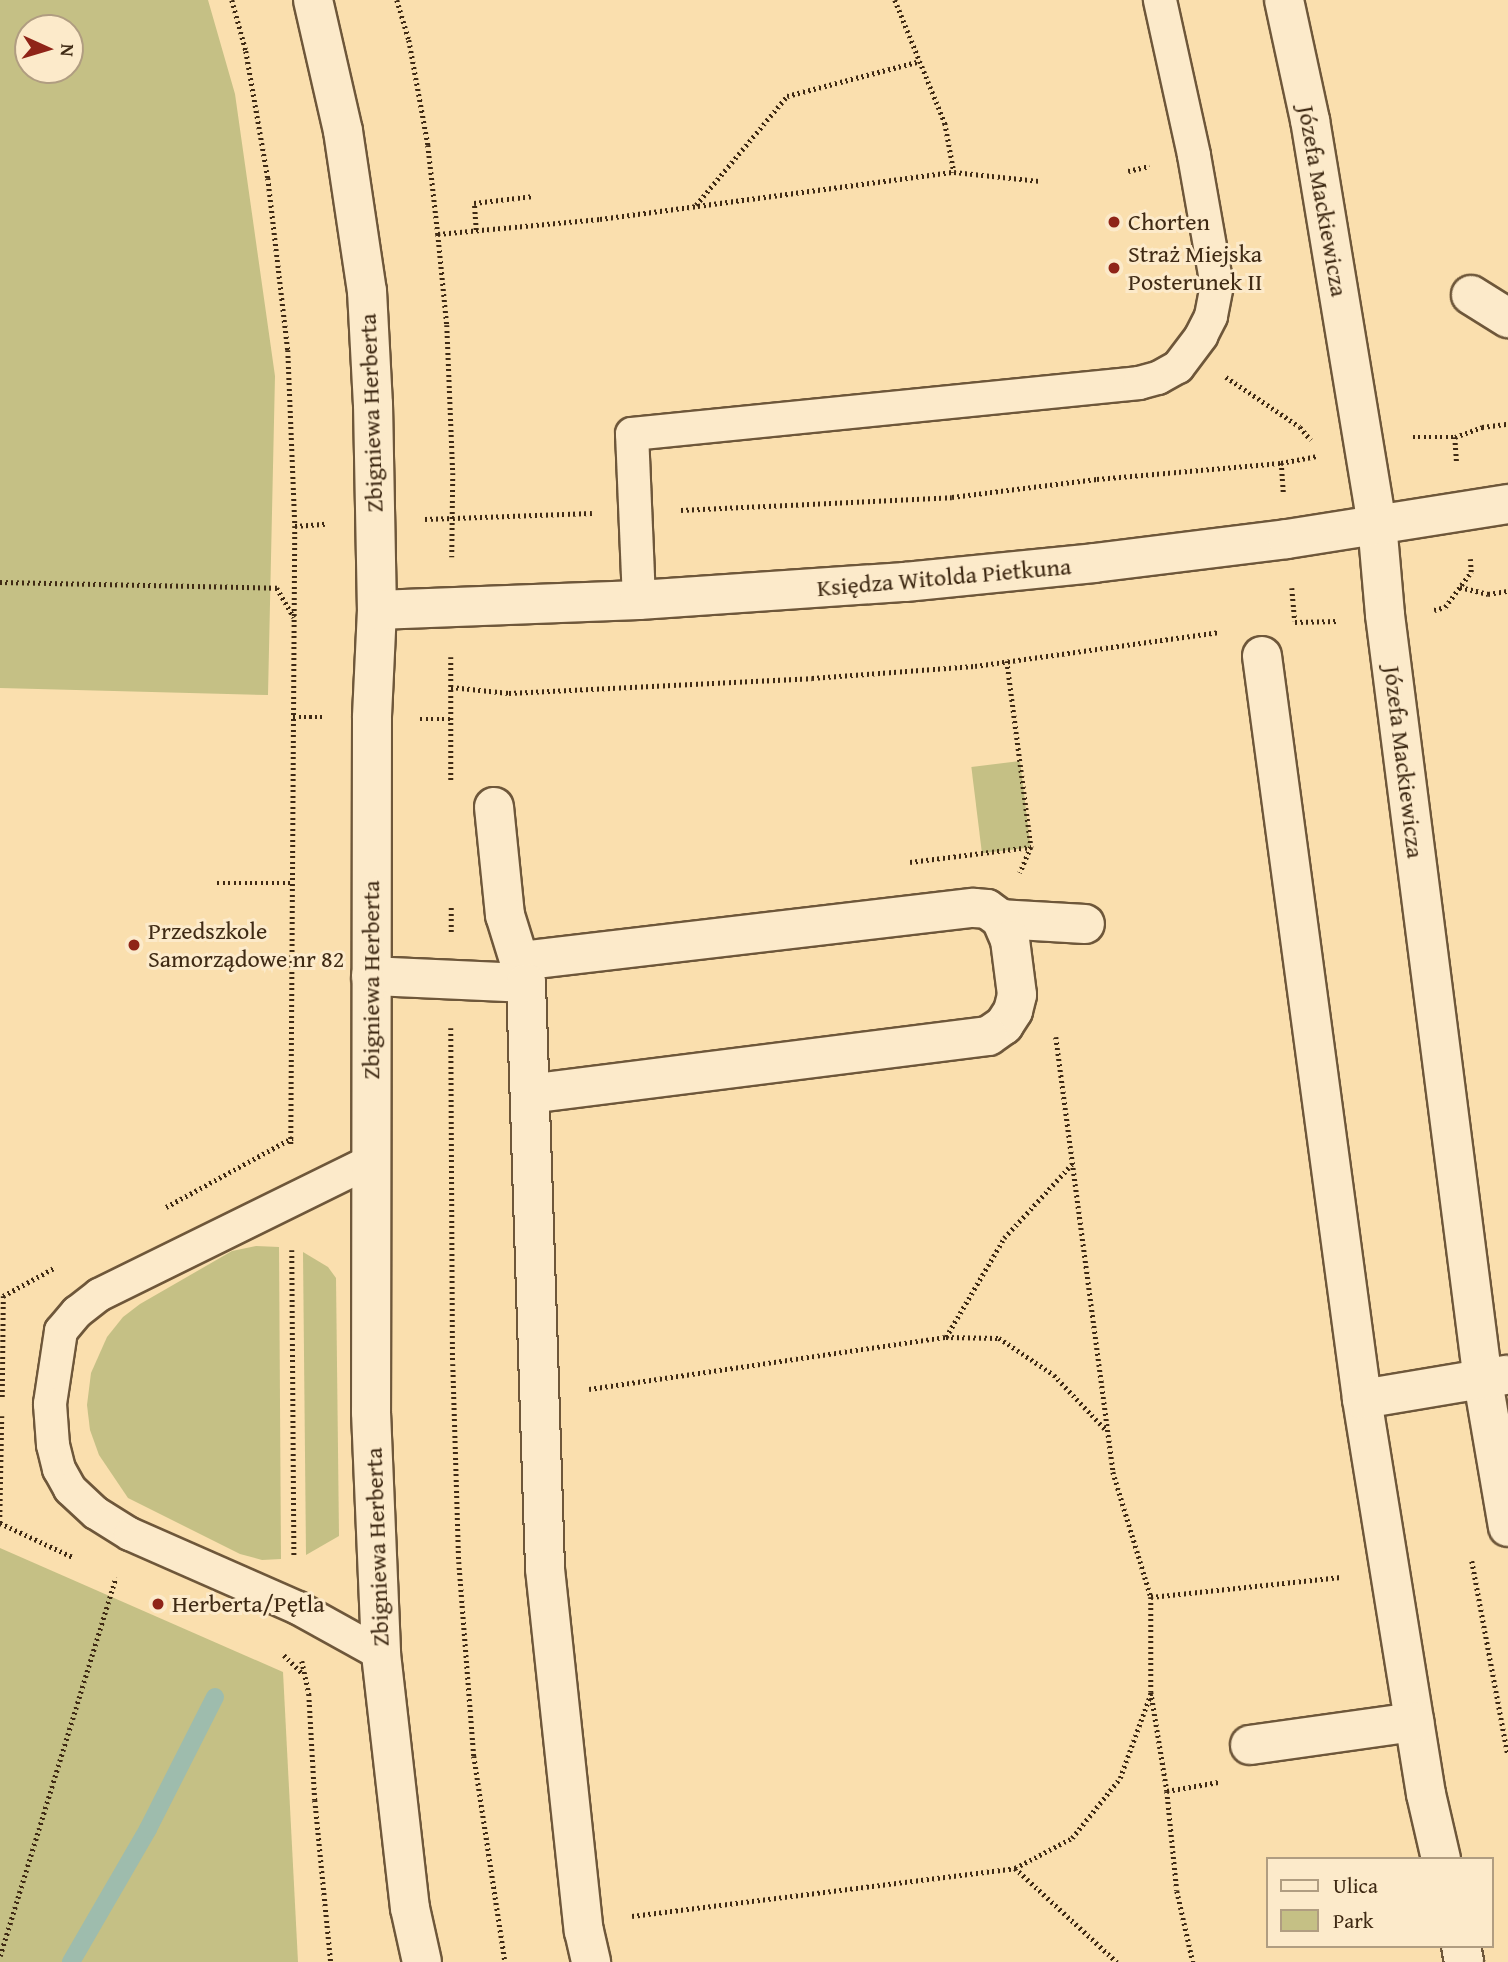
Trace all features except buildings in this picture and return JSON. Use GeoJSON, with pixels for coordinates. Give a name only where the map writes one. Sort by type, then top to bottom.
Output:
{"type":"FeatureCollection","features":[{"type":"Feature","properties":{"kind":"street","name":"Zbigniewa Herberta"},"geometry":{"type":"LineString","coordinates":[[313,0],[342,131],[367,291],[373,404],[377,610],[372,718],[371,1412],[381,1654],[411,1908],[422,1962]]}},
{"type":"Feature","properties":{"kind":"street","name":"Józefa Mackiewicza"},"geometry":{"type":"LineString","coordinates":[[1284,0],[1310,120],[1377,523],[1385,615],[1495,1378],[1508,1527]]}},
{"type":"Feature","properties":{"kind":"street"},"geometry":{"type":"LineString","coordinates":[[1471,295],[1508,318]]}},
{"type":"Feature","properties":{"kind":"street","name":"Księdza Witolda Pietkuna"},"geometry":{"type":"LineString","coordinates":[[377,610],[639,600],[905,582],[1094,564],[1287,539],[1508,504]]}},
{"type":"Feature","properties":{"kind":"street"},"geometry":{"type":"LineString","coordinates":[[1262,656],[1362,1399],[1414,1722],[1441,1857]]}},
{"type":"Feature","properties":{"kind":"street"},"geometry":{"type":"LineString","coordinates":[[494,807],[505,915],[523,972],[531,1094],[545,1569],[584,1922],[591,1962]]}},
{"type":"Feature","properties":{"kind":"street"},"geometry":{"type":"LineString","coordinates":[[371,976],[523,972],[974,908],[987,909],[1001,919],[1010,940],[1017,995],[1013,1011],[1004,1025],[988,1037],[531,1094]]}},
{"type":"Feature","properties":{"kind":"street"},"geometry":{"type":"LineString","coordinates":[[1001,919],[1085,924]]}},
{"type":"Feature","properties":{"kind":"street"},"geometry":{"type":"LineString","coordinates":[[1362,1399],[1495,1378]]}},
{"type":"Feature","properties":{"kind":"street"},"geometry":{"type":"LineString","coordinates":[[1250,1745],[1414,1722]]}},
{"type":"Feature","properties":{"kind":"lane"},"geometry":{"type":"LineString","coordinates":[[639,600],[632,434],[1139,383],[1158,378],[1178,367],[1211,316],[1217,286],[1194,155],[1160,0]]}},
{"type":"Feature","properties":{"kind":"lane"},"geometry":{"type":"LineString","coordinates":[[371,1161],[99,1295],[77,1312],[61,1331],[50,1404],[58,1469],[70,1489],[96,1513],[130,1534],[298,1608],[381,1654]]}},
{"type":"Feature","properties":{"kind":"path"},"geometry":{"type":"LineString","coordinates":[[232,0],[246,51],[268,178],[288,350],[295,526],[291,1147]]}},
{"type":"Feature","properties":{"kind":"path"},"geometry":{"type":"LineString","coordinates":[[895,0],[945,123],[954,172]]}},
{"type":"Feature","properties":{"kind":"path"},"geometry":{"type":"LineString","coordinates":[[695,206],[787,96],[919,61]]}},
{"type":"Feature","properties":{"kind":"path"},"geometry":{"type":"LineString","coordinates":[[439,234],[695,206],[954,172],[1039,181]]}},
{"type":"Feature","properties":{"kind":"path"},"geometry":{"type":"LineString","coordinates":[[476,230],[474,203],[534,196]]}},
{"type":"Feature","properties":{"kind":"path"},"geometry":{"type":"LineString","coordinates":[[1190,352],[1300,427],[1322,455]]}},
{"type":"Feature","properties":{"kind":"path"},"geometry":{"type":"LineString","coordinates":[[1455,437],[1482,427],[1508,424]]}},
{"type":"Feature","properties":{"kind":"path"},"geometry":{"type":"LineString","coordinates":[[452,517],[634,512],[952,497],[1097,478],[1281,463]]}},
{"type":"Feature","properties":{"kind":"path"},"geometry":{"type":"LineString","coordinates":[[0,582],[277,587],[294,618]]}},
{"type":"Feature","properties":{"kind":"path"},"geometry":{"type":"LineString","coordinates":[[1460,587],[1488,594],[1508,591]]}},
{"type":"Feature","properties":{"kind":"path"},"geometry":{"type":"LineString","coordinates":[[1001,919],[1031,847],[1007,661]]}},
{"type":"Feature","properties":{"kind":"path"},"geometry":{"type":"LineString","coordinates":[[217,883],[292,883]]}},
{"type":"Feature","properties":{"kind":"path"},"geometry":{"type":"LineString","coordinates":[[1017,995],[1054,1023],[1112,1472],[1151,1597],[1152,1692],[1167,1791],[1177,1891],[1193,1962]]}},
{"type":"Feature","properties":{"kind":"path"},"geometry":{"type":"LineString","coordinates":[[159,1211],[292,1138]]}},
{"type":"Feature","properties":{"kind":"path"},"geometry":{"type":"LineString","coordinates":[[946,1337],[1004,1238],[1072,1163]]}},
{"type":"Feature","properties":{"kind":"path"},"geometry":{"type":"LineString","coordinates":[[292,1249],[294,1558]]}},
{"type":"Feature","properties":{"kind":"path"},"geometry":{"type":"LineString","coordinates":[[63,1263],[2,1297],[0,1523],[81,1560]]}},
{"type":"Feature","properties":{"kind":"path"},"geometry":{"type":"LineString","coordinates":[[540,1396],[946,1337],[999,1338],[1054,1375],[1108,1432]]}},
{"type":"Feature","properties":{"kind":"path"},"geometry":{"type":"LineString","coordinates":[[104,1571],[128,1582]]}},
{"type":"Feature","properties":{"kind":"path"},"geometry":{"type":"LineString","coordinates":[[1151,1597],[1390,1572]]}},
{"type":"Feature","properties":{"kind":"path"},"geometry":{"type":"LineString","coordinates":[[0,1956],[116,1576]]}},
{"type":"Feature","properties":{"kind":"path"},"geometry":{"type":"LineString","coordinates":[[281,1652],[303,1674]]}},
{"type":"Feature","properties":{"kind":"path"},"geometry":{"type":"LineString","coordinates":[[302,1657],[303,1674],[309,1694],[315,1800],[331,1962]]}},
{"type":"Feature","properties":{"kind":"path"},"geometry":{"type":"LineString","coordinates":[[584,1922],[1015,1868],[1072,1838],[1120,1778],[1152,1692]]}},
{"type":"Feature","properties":{"kind":"path"},"geometry":{"type":"LineString","coordinates":[[1015,1868],[1117,1962]]}},
{"type":"Feature","properties":{"kind":"green space"},"geometry":{"type":"Polygon","coordinates":[[[0,0],[208,0],[235,94],[275,376],[268,695],[0,688],[0,0]]]}},
{"type":"Feature","properties":{"kind":"green space"},"geometry":{"type":"Polygon","coordinates":[[[1020,761],[1031,847],[982,853],[971,767],[1020,761]]]}},
{"type":"Feature","properties":{"kind":"green space"},"geometry":{"type":"Polygon","coordinates":[[[256,1246],[279,1247],[281,1559],[262,1560],[240,1554],[128,1498],[99,1455],[90,1430],[87,1405],[91,1373],[107,1337],[123,1317],[140,1304],[232,1251],[256,1246]]]}},
{"type":"Feature","properties":{"kind":"green space"},"geometry":{"type":"Polygon","coordinates":[[[303,1252],[328,1267],[336,1278],[339,1536],[306,1555],[303,1252]]]}},
{"type":"Feature","properties":{"kind":"green space"},"geometry":{"type":"Polygon","coordinates":[[[0,1548],[283,1672],[298,1962],[0,1962],[0,1548]]]}},
{"type":"Feature","properties":{"kind":"waterway"},"geometry":{"type":"LineString","coordinates":[[71,1962],[148,1829],[215,1697]]}},
{"type":"Feature","properties":{"kind":"place","name":"Chorten"},"geometry":{"type":"Point","coordinates":[1114,222]}},
{"type":"Feature","properties":{"kind":"place","name":"Straż Miejska Posterunek II"},"geometry":{"type":"Point","coordinates":[1114,268]}},
{"type":"Feature","properties":{"kind":"place","name":"Przedszkole Samorządowe nr 82"},"geometry":{"type":"Point","coordinates":[134,945]}},
{"type":"Feature","properties":{"kind":"place","name":"Herberta/Pętla"},"geometry":{"type":"Point","coordinates":[158,1604]}}]}
